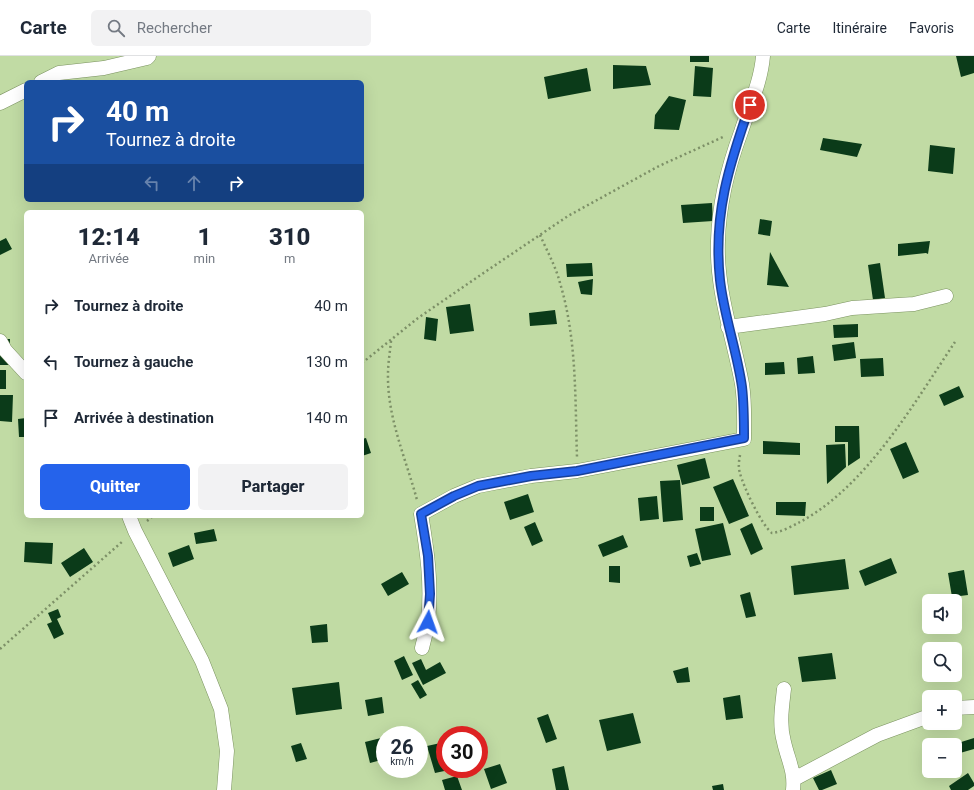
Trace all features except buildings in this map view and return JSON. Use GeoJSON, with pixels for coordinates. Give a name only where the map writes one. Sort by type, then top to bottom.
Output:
{"type":"FeatureCollection","features":[{"type":"Feature","properties":{"kind":"street"},"geometry":{"type":"LineString","coordinates":[[46,80],[59,73],[104,68],[147,58],[149,56]]}},
{"type":"Feature","properties":{"kind":"street"},"geometry":{"type":"LineString","coordinates":[[422,648],[428,622],[430,594],[428,556],[421,514],[448,498],[478,486],[531,476],[577,471],[744,438],[742,386],[728,327],[720,280],[718,242],[720,212],[726,178],[757,82],[763,56]]}},
{"type":"Feature","properties":{"kind":"street"},"geometry":{"type":"LineString","coordinates":[[0,103],[24,91]]}},
{"type":"Feature","properties":{"kind":"street"},"geometry":{"type":"LineString","coordinates":[[728,327],[824,314],[852,308],[914,304],[946,296]]}},
{"type":"Feature","properties":{"kind":"street"},"geometry":{"type":"LineString","coordinates":[[0,342],[5,350],[24,371]]}},
{"type":"Feature","properties":{"kind":"street"},"geometry":{"type":"LineString","coordinates":[[130,518],[135,531],[202,661],[220,709],[227,751],[224,790]]}},
{"type":"Feature","properties":{"kind":"street"},"geometry":{"type":"LineString","coordinates":[[784,689],[781,719],[783,741],[794,784],[877,735],[922,719]]}},
{"type":"Feature","properties":{"kind":"street"},"geometry":{"type":"LineString","coordinates":[[962,708],[974,707]]}},
{"type":"Feature","properties":{"kind":"path"},"geometry":{"type":"LineString","coordinates":[[364,361],[418,318],[568,216],[659,166],[742,128]]}},
{"type":"Feature","properties":{"kind":"path"},"geometry":{"type":"LineString","coordinates":[[540,235],[560,282],[571,331],[575,391],[577,471]]}},
{"type":"Feature","properties":{"kind":"path"},"geometry":{"type":"LineString","coordinates":[[391,340],[388,376],[390,404],[399,442],[411,477],[421,514]]}},
{"type":"Feature","properties":{"kind":"path"},"geometry":{"type":"LineString","coordinates":[[744,438],[739,463],[740,472],[743,482],[763,523],[772,533],[793,526],[813,515],[851,483],[878,453],[955,342]]}},
{"type":"Feature","properties":{"kind":"path"},"geometry":{"type":"LineString","coordinates":[[0,648],[135,531]]}},
{"type":"Feature","properties":{"kind":"route"},"geometry":{"type":"LineString","coordinates":[[428,622],[430,594],[428,556],[421,514],[437,504],[478,486],[531,476],[577,471],[676,453],[744,438],[742,386],[726,318],[720,280],[718,242],[720,212],[726,178],[750,105]]}}]}
